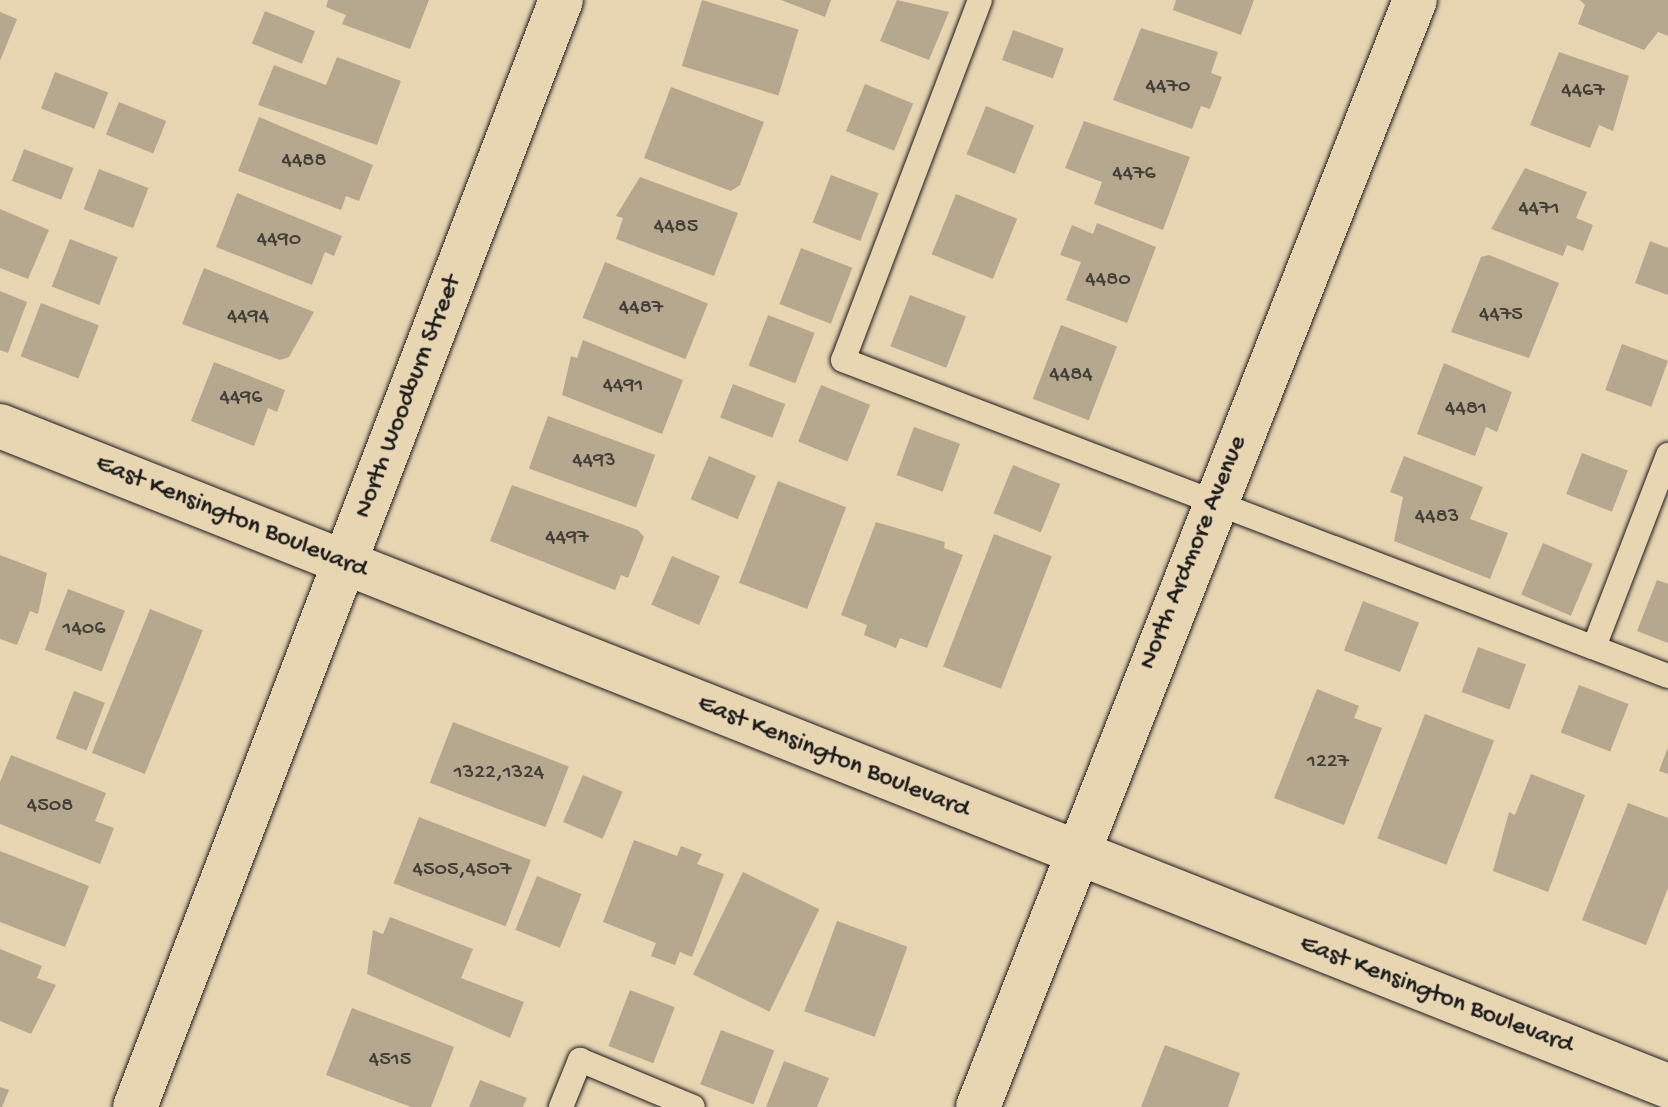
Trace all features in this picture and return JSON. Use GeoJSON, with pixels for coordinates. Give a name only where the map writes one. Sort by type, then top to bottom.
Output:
{"type":"FeatureCollection","features":[{"type":"Feature","properties":{"kind":"street","name":"North Woodburn Street"},"geometry":{"type":"LineString","coordinates":[[135,1107],[561,0]]}},
{"type":"Feature","properties":{"kind":"street","name":"North Ardmore Avenue"},"geometry":{"type":"LineString","coordinates":[[978,1107],[1074,855],[1415,0]]}},
{"type":"Feature","properties":{"kind":"street","name":"East Kensington Boulevard"},"geometry":{"type":"LineString","coordinates":[[2,432],[345,564],[1074,855],[1668,1086]]}},
{"type":"Feature","properties":{"kind":"lane"},"geometry":{"type":"LineString","coordinates":[[980,0],[843,360],[1216,500],[1668,676]]}},
{"type":"Feature","properties":{"kind":"lane"},"geometry":{"type":"LineString","coordinates":[[1594,647],[1668,455]]}},
{"type":"Feature","properties":{"kind":"lane"},"geometry":{"type":"LineString","coordinates":[[561,1107],[580,1060],[693,1107]]}},
{"type":"Feature","properties":{"kind":"building"},"geometry":{"type":"Polygon","coordinates":[[[328,0],[429,0],[410,49],[342,24],[346,15],[326,7],[328,0]]]}},
{"type":"Feature","properties":{"kind":"building"},"geometry":{"type":"Polygon","coordinates":[[[702,0],[799,30],[778,96],[682,66],[702,0]]]}},
{"type":"Feature","properties":{"kind":"building"},"geometry":{"type":"Polygon","coordinates":[[[781,0],[831,0],[825,17],[781,0]]]}},
{"type":"Feature","properties":{"kind":"building"},"geometry":{"type":"Polygon","coordinates":[[[897,0],[949,12],[929,60],[880,41],[897,0]]]}},
{"type":"Feature","properties":{"kind":"building"},"geometry":{"type":"Polygon","coordinates":[[[1176,0],[1254,0],[1241,35],[1173,10],[1176,0]]]}},
{"type":"Feature","properties":{"kind":"building"},"geometry":{"type":"Polygon","coordinates":[[[1580,0],[1668,0],[1668,36],[1658,32],[1644,50],[1578,24],[1585,5],[1580,0]]]}},
{"type":"Feature","properties":{"kind":"building"},"geometry":{"type":"Polygon","coordinates":[[[265,11],[315,31],[302,64],[252,43],[265,11]]]}},
{"type":"Feature","properties":{"kind":"building"},"geometry":{"type":"Polygon","coordinates":[[[0,12],[17,19],[0,61],[0,12]]]}},
{"type":"Feature","properties":{"kind":"building"},"geometry":{"type":"Polygon","coordinates":[[[1141,28],[1218,52],[1211,73],[1222,77],[1210,109],[1201,106],[1192,129],[1113,100],[1141,28]]]}},
{"type":"Feature","properties":{"kind":"building"},"geometry":{"type":"Polygon","coordinates":[[[1013,30],[1064,48],[1053,79],[1002,60],[1013,30]]]}},
{"type":"Feature","properties":{"kind":"building"},"geometry":{"type":"Polygon","coordinates":[[[1559,52],[1629,76],[1613,131],[1599,125],[1590,148],[1530,125],[1559,52]]]}},
{"type":"Feature","properties":{"kind":"building"},"geometry":{"type":"Polygon","coordinates":[[[337,57],[401,81],[377,145],[258,105],[274,65],[326,85],[337,57]]]}},
{"type":"Feature","properties":{"kind":"building"},"geometry":{"type":"Polygon","coordinates":[[[55,72],[108,92],[94,129],[41,108],[55,72]]]}},
{"type":"Feature","properties":{"kind":"building"},"geometry":{"type":"Polygon","coordinates":[[[865,84],[913,103],[894,151],[846,131],[865,84]]]}},
{"type":"Feature","properties":{"kind":"building"},"geometry":{"type":"Polygon","coordinates":[[[671,87],[764,122],[740,185],[731,191],[644,158],[671,87]]]}},
{"type":"Feature","properties":{"kind":"building"},"geometry":{"type":"Polygon","coordinates":[[[119,102],[166,121],[153,154],[106,134],[119,102]]]}},
{"type":"Feature","properties":{"kind":"building"},"geometry":{"type":"Polygon","coordinates":[[[986,106],[1034,125],[1015,174],[967,154],[986,106]]]}},
{"type":"Feature","properties":{"kind":"building"},"geometry":{"type":"Polygon","coordinates":[[[259,117],[373,165],[359,201],[346,196],[341,210],[238,171],[259,117]]]}},
{"type":"Feature","properties":{"kind":"building"},"geometry":{"type":"Polygon","coordinates":[[[1084,121],[1190,157],[1163,230],[1094,204],[1102,182],[1065,168],[1084,121]]]}},
{"type":"Feature","properties":{"kind":"building"},"geometry":{"type":"Polygon","coordinates":[[[24,149],[73,168],[61,200],[12,181],[24,149]]]}},
{"type":"Feature","properties":{"kind":"building"},"geometry":{"type":"Polygon","coordinates":[[[1525,168],[1587,192],[1576,218],[1593,225],[1583,251],[1567,245],[1563,256],[1491,229],[1525,168]]]}},
{"type":"Feature","properties":{"kind":"building"},"geometry":{"type":"Polygon","coordinates":[[[99,169],[148,188],[133,228],[84,209],[99,169]]]}},
{"type":"Feature","properties":{"kind":"building"},"geometry":{"type":"Polygon","coordinates":[[[831,175],[879,193],[860,241],[813,223],[831,175]]]}},
{"type":"Feature","properties":{"kind":"building"},"geometry":{"type":"Polygon","coordinates":[[[640,177],[738,213],[714,276],[616,239],[623,218],[616,216],[640,177]]]}},
{"type":"Feature","properties":{"kind":"building"},"geometry":{"type":"Polygon","coordinates":[[[237,193],[342,236],[334,256],[325,252],[312,285],[216,247],[237,193]]]}},
{"type":"Feature","properties":{"kind":"building"},"geometry":{"type":"Polygon","coordinates":[[[956,194],[1017,219],[993,279],[932,254],[956,194]]]}},
{"type":"Feature","properties":{"kind":"building"},"geometry":{"type":"Polygon","coordinates":[[[0,209],[49,230],[28,279],[0,268],[0,209]]]}},
{"type":"Feature","properties":{"kind":"building"},"geometry":{"type":"Polygon","coordinates":[[[1097,223],[1156,247],[1127,323],[1066,300],[1081,262],[1060,255],[1072,225],[1093,234],[1097,223]]]}},
{"type":"Feature","properties":{"kind":"building"},"geometry":{"type":"Polygon","coordinates":[[[70,239],[118,257],[99,305],[52,287],[70,239]]]}},
{"type":"Feature","properties":{"kind":"building"},"geometry":{"type":"Polygon","coordinates":[[[1650,241],[1668,248],[1668,295],[1635,283],[1650,241]]]}},
{"type":"Feature","properties":{"kind":"building"},"geometry":{"type":"Polygon","coordinates":[[[801,248],[852,268],[831,324],[779,304],[801,248]]]}},
{"type":"Feature","properties":{"kind":"building"},"geometry":{"type":"Polygon","coordinates":[[[1489,255],[1559,283],[1529,358],[1451,332],[1481,257],[1489,255]]]}},
{"type":"Feature","properties":{"kind":"building"},"geometry":{"type":"Polygon","coordinates":[[[605,262],[708,304],[685,359],[583,318],[605,262]]]}},
{"type":"Feature","properties":{"kind":"building"},"geometry":{"type":"Polygon","coordinates":[[[204,268],[314,312],[289,357],[280,360],[182,324],[204,268]]]}},
{"type":"Feature","properties":{"kind":"building"},"geometry":{"type":"Polygon","coordinates":[[[0,291],[27,302],[8,353],[0,350],[0,291]]]}},
{"type":"Feature","properties":{"kind":"building"},"geometry":{"type":"Polygon","coordinates":[[[910,295],[966,317],[946,368],[890,346],[910,295]]]}},
{"type":"Feature","properties":{"kind":"building"},"geometry":{"type":"Polygon","coordinates":[[[41,303],[99,325],[78,378],[21,356],[41,303]]]}},
{"type":"Feature","properties":{"kind":"building"},"geometry":{"type":"Polygon","coordinates":[[[768,315],[815,333],[795,383],[749,365],[768,315]]]}},
{"type":"Feature","properties":{"kind":"building"},"geometry":{"type":"Polygon","coordinates":[[[1061,325],[1117,347],[1089,420],[1033,399],[1061,325]]]}},
{"type":"Feature","properties":{"kind":"building"},"geometry":{"type":"Polygon","coordinates":[[[583,340],[683,380],[662,434],[562,395],[571,356],[577,358],[583,340]]]}},
{"type":"Feature","properties":{"kind":"building"},"geometry":{"type":"Polygon","coordinates":[[[1622,344],[1668,361],[1651,407],[1605,390],[1622,344]]]}},
{"type":"Feature","properties":{"kind":"building"},"geometry":{"type":"Polygon","coordinates":[[[214,362],[285,390],[277,412],[268,408],[254,446],[191,421],[214,362]]]}},
{"type":"Feature","properties":{"kind":"building"},"geometry":{"type":"Polygon","coordinates":[[[1444,363],[1512,392],[1497,432],[1486,427],[1475,456],[1417,434],[1444,363]]]}},
{"type":"Feature","properties":{"kind":"building"},"geometry":{"type":"Polygon","coordinates":[[[733,384],[785,404],[772,438],[720,418],[733,384]]]}},
{"type":"Feature","properties":{"kind":"building"},"geometry":{"type":"Polygon","coordinates":[[[821,385],[870,405],[847,461],[798,442],[821,385]]]}},
{"type":"Feature","properties":{"kind":"building"},"geometry":{"type":"Polygon","coordinates":[[[548,416],[655,455],[636,508],[529,469],[548,416]]]}},
{"type":"Feature","properties":{"kind":"building"},"geometry":{"type":"Polygon","coordinates":[[[914,427],[960,444],[943,492],[897,475],[914,427]]]}},
{"type":"Feature","properties":{"kind":"building"},"geometry":{"type":"Polygon","coordinates":[[[1582,453],[1628,471],[1612,512],[1566,494],[1582,453]]]}},
{"type":"Feature","properties":{"kind":"building"},"geometry":{"type":"Polygon","coordinates":[[[709,456],[756,476],[738,519],[691,499],[709,456]]]}},
{"type":"Feature","properties":{"kind":"building"},"geometry":{"type":"Polygon","coordinates":[[[1404,456],[1483,487],[1470,519],[1508,533],[1490,579],[1394,541],[1403,497],[1390,492],[1404,456]]]}},
{"type":"Feature","properties":{"kind":"building"},"geometry":{"type":"Polygon","coordinates":[[[1013,465],[1060,484],[1041,532],[994,513],[1013,465]]]}},
{"type":"Feature","properties":{"kind":"building"},"geometry":{"type":"Polygon","coordinates":[[[778,481],[846,507],[807,609],[739,583],[778,481]]]}},
{"type":"Feature","properties":{"kind":"building"},"geometry":{"type":"Polygon","coordinates":[[[512,485],[638,530],[644,537],[628,578],[621,575],[615,590],[490,541],[512,485]]]}},
{"type":"Feature","properties":{"kind":"building"},"geometry":{"type":"Polygon","coordinates":[[[876,522],[945,542],[944,548],[963,555],[927,648],[900,638],[896,648],[864,635],[867,625],[841,615],[876,522]]]}},
{"type":"Feature","properties":{"kind":"building"},"geometry":{"type":"Polygon","coordinates":[[[994,534],[1052,556],[1001,689],[943,667],[994,534]]]}},
{"type":"Feature","properties":{"kind":"building"},"geometry":{"type":"Polygon","coordinates":[[[1543,543],[1593,564],[1571,616],[1521,595],[1543,543]]]}},
{"type":"Feature","properties":{"kind":"building"},"geometry":{"type":"Polygon","coordinates":[[[0,555],[47,573],[38,614],[30,611],[17,645],[0,639],[0,555]]]}},
{"type":"Feature","properties":{"kind":"building"},"geometry":{"type":"Polygon","coordinates":[[[672,556],[720,576],[699,625],[651,605],[672,556]]]}},
{"type":"Feature","properties":{"kind":"building"},"geometry":{"type":"Polygon","coordinates":[[[1657,580],[1668,584],[1668,643],[1637,631],[1657,580]]]}},
{"type":"Feature","properties":{"kind":"building"},"geometry":{"type":"Polygon","coordinates":[[[68,589],[125,611],[102,672],[45,650],[68,589]]]}},
{"type":"Feature","properties":{"kind":"building"},"geometry":{"type":"Polygon","coordinates":[[[1363,601],[1419,623],[1400,672],[1344,650],[1363,601]]]}},
{"type":"Feature","properties":{"kind":"building"},"geometry":{"type":"Polygon","coordinates":[[[150,609],[203,630],[145,774],[92,753],[150,609]]]}},
{"type":"Feature","properties":{"kind":"building"},"geometry":{"type":"Polygon","coordinates":[[[1478,647],[1526,664],[1510,710],[1462,692],[1478,647]]]}},
{"type":"Feature","properties":{"kind":"building"},"geometry":{"type":"Polygon","coordinates":[[[1579,685],[1628,704],[1610,752],[1561,733],[1579,685]]]}},
{"type":"Feature","properties":{"kind":"building"},"geometry":{"type":"Polygon","coordinates":[[[1317,689],[1359,706],[1354,718],[1382,728],[1344,825],[1274,798],[1317,689]]]}},
{"type":"Feature","properties":{"kind":"building"},"geometry":{"type":"Polygon","coordinates":[[[74,691],[105,703],[87,750],[56,739],[74,691]]]}},
{"type":"Feature","properties":{"kind":"building"},"geometry":{"type":"Polygon","coordinates":[[[1425,714],[1494,741],[1446,865],[1377,838],[1425,714]]]}},
{"type":"Feature","properties":{"kind":"building"},"geometry":{"type":"Polygon","coordinates":[[[453,722],[569,766],[545,827],[430,783],[453,722]]]}},
{"type":"Feature","properties":{"kind":"building"},"geometry":{"type":"Polygon","coordinates":[[[1668,747],[1668,774],[1659,771],[1668,747]]]}},
{"type":"Feature","properties":{"kind":"building"},"geometry":{"type":"Polygon","coordinates":[[[11,755],[106,793],[95,821],[114,828],[100,864],[0,824],[0,782],[11,755]]]}},
{"type":"Feature","properties":{"kind":"building"},"geometry":{"type":"Polygon","coordinates":[[[1531,774],[1585,795],[1548,892],[1493,871],[1509,812],[1515,815],[1531,774]]]}},
{"type":"Feature","properties":{"kind":"building"},"geometry":{"type":"Polygon","coordinates":[[[583,775],[623,792],[603,839],[563,822],[583,775]]]}},
{"type":"Feature","properties":{"kind":"building"},"geometry":{"type":"Polygon","coordinates":[[[1628,803],[1668,818],[1668,888],[1646,945],[1582,920],[1628,803]]]}},
{"type":"Feature","properties":{"kind":"building"},"geometry":{"type":"Polygon","coordinates":[[[419,817],[531,860],[506,926],[394,883],[419,817]]]}},
{"type":"Feature","properties":{"kind":"building"},"geometry":{"type":"Polygon","coordinates":[[[634,840],[677,856],[681,846],[702,854],[697,864],[724,874],[692,957],[680,952],[675,965],[651,956],[656,943],[603,922],[634,840]]]}},
{"type":"Feature","properties":{"kind":"building"},"geometry":{"type":"Polygon","coordinates":[[[0,851],[89,886],[65,947],[0,922],[0,851]]]}},
{"type":"Feature","properties":{"kind":"building"},"geometry":{"type":"Polygon","coordinates":[[[743,872],[819,909],[769,1012],[693,974],[743,872]]]}},
{"type":"Feature","properties":{"kind":"building"},"geometry":{"type":"Polygon","coordinates":[[[537,876],[582,894],[560,948],[515,930],[537,876]]]}},
{"type":"Feature","properties":{"kind":"building"},"geometry":{"type":"Polygon","coordinates":[[[390,917],[473,949],[461,978],[524,1002],[510,1038],[367,974],[373,930],[383,934],[390,917]]]}},
{"type":"Feature","properties":{"kind":"building"},"geometry":{"type":"Polygon","coordinates":[[[837,921],[907,947],[875,1037],[804,1011],[837,921]]]}},
{"type":"Feature","properties":{"kind":"building"},"geometry":{"type":"Polygon","coordinates":[[[0,949],[42,966],[37,978],[56,985],[31,1034],[0,1021],[0,949]]]}},
{"type":"Feature","properties":{"kind":"building"},"geometry":{"type":"Polygon","coordinates":[[[630,990],[675,1007],[653,1063],[608,1046],[630,990]]]}},
{"type":"Feature","properties":{"kind":"building"},"geometry":{"type":"Polygon","coordinates":[[[352,1008],[454,1047],[431,1107],[411,1107],[326,1075],[352,1008]]]}},
{"type":"Feature","properties":{"kind":"building"},"geometry":{"type":"Polygon","coordinates":[[[721,1030],[774,1050],[753,1105],[700,1084],[721,1030]]]}},
{"type":"Feature","properties":{"kind":"building"},"geometry":{"type":"Polygon","coordinates":[[[1165,1045],[1240,1073],[1228,1107],[1141,1107],[1165,1045]]]}},
{"type":"Feature","properties":{"kind":"building"},"geometry":{"type":"Polygon","coordinates":[[[784,1061],[829,1078],[817,1107],[766,1107],[784,1061]]]}},
{"type":"Feature","properties":{"kind":"building"},"geometry":{"type":"Polygon","coordinates":[[[480,1080],[527,1098],[523,1107],[469,1107],[480,1080]]]}},
{"type":"Feature","properties":{"kind":"building"},"geometry":{"type":"Polygon","coordinates":[[[0,1087],[9,1090],[2,1107],[0,1107],[0,1087]]]}}]}
